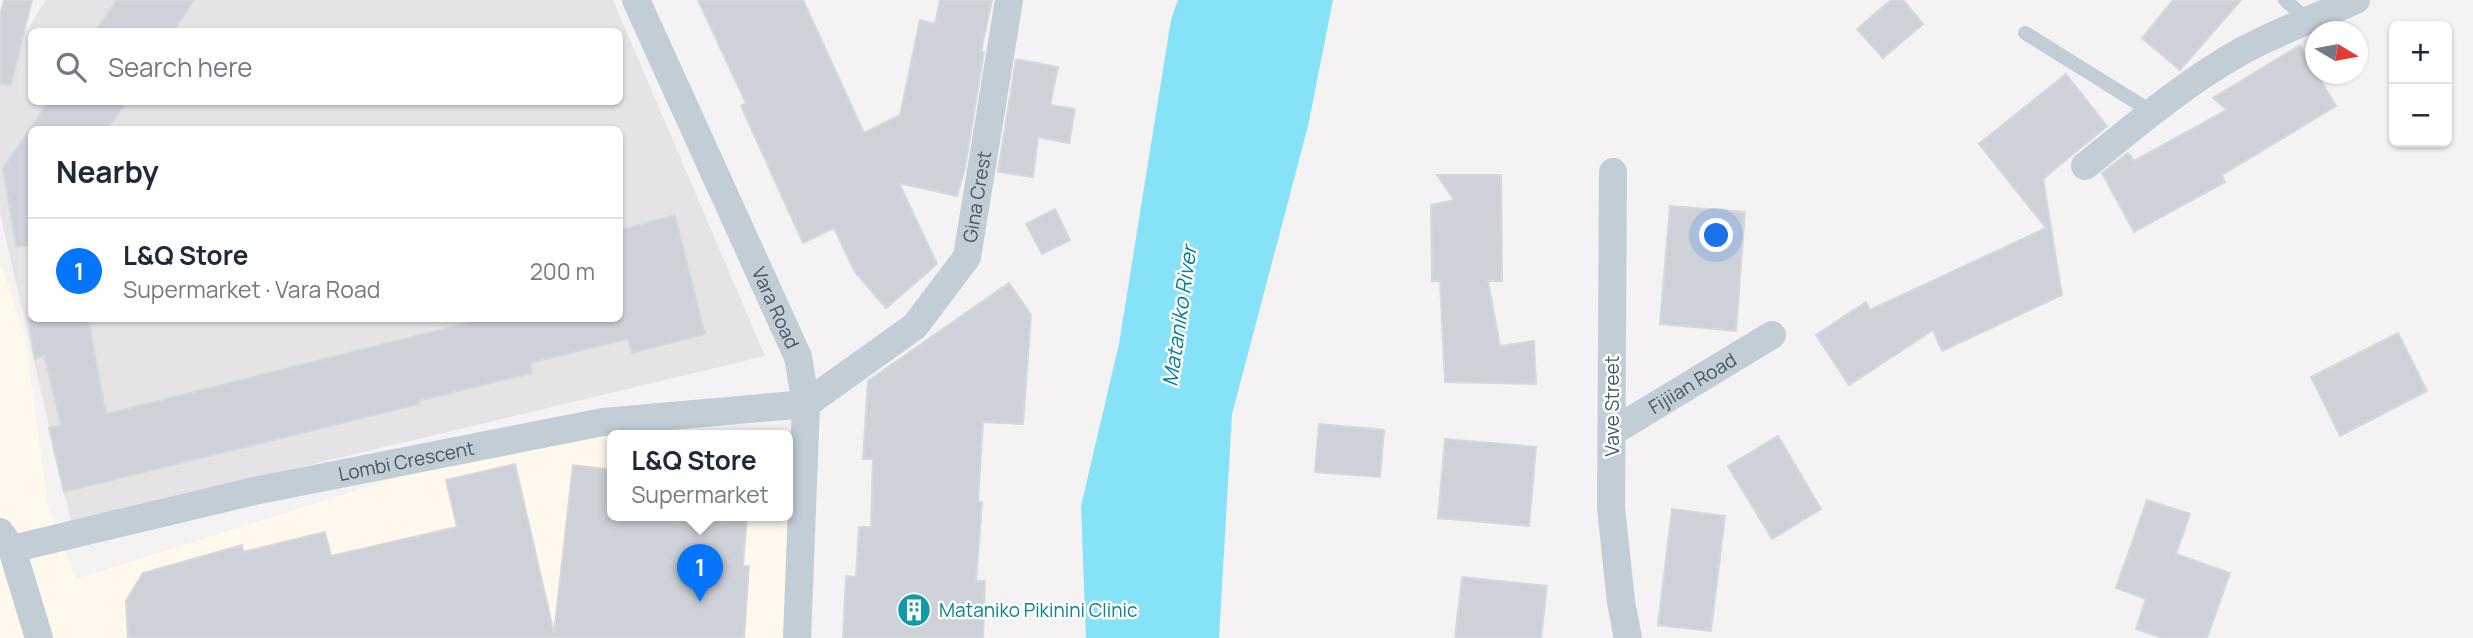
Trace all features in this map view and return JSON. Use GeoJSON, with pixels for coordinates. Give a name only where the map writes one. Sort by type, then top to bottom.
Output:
{"type":"FeatureCollection","features":[{"type":"Feature","properties":{"kind":"street","name":"Vara Road"},"geometry":{"type":"LineString","coordinates":[[636,0],[798,357],[806,404],[797,638]]}},
{"type":"Feature","properties":{"kind":"street","name":"Gina Crest"},"geometry":{"type":"LineString","coordinates":[[806,404],[915,327],[967,257],[1009,0]]}},
{"type":"Feature","properties":{"kind":"street"},"geometry":{"type":"LineString","coordinates":[[2309,21],[2356,0]]}},
{"type":"Feature","properties":{"kind":"street"},"geometry":{"type":"LineString","coordinates":[[2085,166],[2152,112],[2209,71],[2244,50],[2305,23]]}},
{"type":"Feature","properties":{"kind":"street","name":"Vave Street"},"geometry":{"type":"LineString","coordinates":[[1613,172],[1611,507],[1621,602],[1628,638]]}},
{"type":"Feature","properties":{"kind":"street","name":"Fijiian Road"},"geometry":{"type":"LineString","coordinates":[[1612,432],[1772,335]]}},
{"type":"Feature","properties":{"kind":"street","name":"Lombi Crescent"},"geometry":{"type":"LineString","coordinates":[[39,638],[6,541],[603,422],[806,404]]}},
{"type":"Feature","properties":{"kind":"lane"},"geometry":{"type":"LineString","coordinates":[[2285,0],[2309,21]]}},
{"type":"Feature","properties":{"kind":"lane"},"geometry":{"type":"LineString","coordinates":[[2025,33],[2152,112]]}},
{"type":"Feature","properties":{"kind":"shaded area"},"geometry":{"type":"Polygon","coordinates":[[[46,0],[613,0],[765,356],[71,522],[0,213],[0,72],[28,28],[28,105],[623,105],[623,28],[28,28],[46,0]]]}},
{"type":"Feature","properties":{"kind":"shaded area"},"geometry":{"type":"Polygon","coordinates":[[[0,260],[25,338],[48,505],[76,579],[522,438],[607,436],[607,521],[793,521],[793,433],[803,433],[793,638],[0,638],[0,260]]]}},
{"type":"Feature","properties":{"kind":"water","name":"Mataniko River"},"geometry":{"type":"Polygon","coordinates":[[[1178,0],[1333,0],[1308,126],[1232,414],[1219,638],[1086,638],[1081,506],[1119,344],[1171,20],[1178,0]]]}},
{"type":"Feature","properties":{"kind":"building"},"geometry":{"type":"Polygon","coordinates":[[[4,0],[32,0],[11,85],[0,84],[0,16],[4,0]]]}},
{"type":"Feature","properties":{"kind":"building"},"geometry":{"type":"Polygon","coordinates":[[[117,0],[194,0],[176,28],[98,28],[117,0]]]}},
{"type":"Feature","properties":{"kind":"building"},"geometry":{"type":"Polygon","coordinates":[[[698,0],[803,0],[864,133],[900,115],[920,20],[935,24],[940,0],[992,0],[981,52],[984,52],[965,168],[957,196],[899,183],[937,264],[886,308],[855,272],[834,228],[803,243],[741,106],[746,103],[698,0]]]}},
{"type":"Feature","properties":{"kind":"building"},"geometry":{"type":"Polygon","coordinates":[[[1891,0],[1903,0],[1923,24],[1883,58],[1857,29],[1891,0]]]}},
{"type":"Feature","properties":{"kind":"building"},"geometry":{"type":"Polygon","coordinates":[[[2173,0],[2241,0],[2180,70],[2142,38],[2173,0]]]}},
{"type":"Feature","properties":{"kind":"building"},"geometry":{"type":"Polygon","coordinates":[[[2300,45],[2305,53],[2305,84],[2323,84],[2336,106],[2222,175],[2225,182],[2134,232],[2102,173],[2128,153],[2134,161],[2227,110],[2213,98],[2300,45]]]}},
{"type":"Feature","properties":{"kind":"building"},"geometry":{"type":"Polygon","coordinates":[[[1016,59],[1058,67],[1050,105],[1075,109],[1069,143],[1038,137],[1033,177],[998,172],[1016,59]]]}},
{"type":"Feature","properties":{"kind":"building"},"geometry":{"type":"Polygon","coordinates":[[[2066,74],[2107,126],[2043,179],[2062,295],[1942,351],[1933,330],[1849,385],[1816,335],[1866,302],[1870,310],[2046,228],[1979,144],[2066,74]]]}},
{"type":"Feature","properties":{"kind":"building"},"geometry":{"type":"Polygon","coordinates":[[[46,105],[124,105],[110,126],[32,126],[46,105]]]}},
{"type":"Feature","properties":{"kind":"building"},"geometry":{"type":"Polygon","coordinates":[[[28,132],[28,246],[16,247],[3,169],[28,132]]]}},
{"type":"Feature","properties":{"kind":"building"},"geometry":{"type":"Polygon","coordinates":[[[1437,175],[1501,175],[1502,281],[1488,281],[1500,346],[1534,341],[1536,384],[1445,382],[1440,281],[1432,281],[1431,205],[1454,200],[1437,175]]]}},
{"type":"Feature","properties":{"kind":"building"},"geometry":{"type":"Polygon","coordinates":[[[1670,206],[1745,212],[1736,331],[1660,324],[1670,206]]]}},
{"type":"Feature","properties":{"kind":"building"},"geometry":{"type":"Polygon","coordinates":[[[1055,209],[1070,240],[1042,254],[1026,224],[1055,209]]]}},
{"type":"Feature","properties":{"kind":"building"},"geometry":{"type":"Polygon","coordinates":[[[675,215],[705,334],[632,353],[628,339],[530,363],[532,373],[418,401],[419,404],[64,492],[49,428],[61,425],[44,355],[35,359],[29,322],[89,322],[106,414],[471,322],[623,322],[623,229],[675,215]]]}},
{"type":"Feature","properties":{"kind":"building"},"geometry":{"type":"Polygon","coordinates":[[[1009,283],[1031,315],[1023,424],[983,422],[978,502],[982,502],[976,581],[985,581],[983,638],[843,638],[846,576],[856,577],[859,527],[871,527],[873,459],[863,459],[868,381],[1009,283]]]}},
{"type":"Feature","properties":{"kind":"building"},"geometry":{"type":"Polygon","coordinates":[[[2398,333],[2427,391],[2340,436],[2311,377],[2398,333]]]}},
{"type":"Feature","properties":{"kind":"building"},"geometry":{"type":"Polygon","coordinates":[[[1319,424],[1384,430],[1380,477],[1315,472],[1319,424]]]}},
{"type":"Feature","properties":{"kind":"building"},"geometry":{"type":"Polygon","coordinates":[[[1778,436],[1821,509],[1772,539],[1728,466],[1778,436]]]}},
{"type":"Feature","properties":{"kind":"building"},"geometry":{"type":"Polygon","coordinates":[[[1445,439],[1536,447],[1529,526],[1438,518],[1445,439]]]}},
{"type":"Feature","properties":{"kind":"building"},"geometry":{"type":"Polygon","coordinates":[[[515,464],[554,633],[573,465],[607,469],[607,521],[747,521],[743,566],[749,566],[744,638],[128,638],[126,601],[143,573],[242,545],[243,552],[325,532],[331,556],[457,527],[446,480],[515,464]]]}},
{"type":"Feature","properties":{"kind":"building"},"geometry":{"type":"Polygon","coordinates":[[[2147,500],[2190,514],[2176,554],[2230,573],[2207,638],[2162,638],[2136,629],[2146,599],[2116,588],[2147,500]]]}},
{"type":"Feature","properties":{"kind":"building"},"geometry":{"type":"Polygon","coordinates":[[[1672,509],[1725,516],[1711,631],[1658,625],[1672,509]]]}},
{"type":"Feature","properties":{"kind":"building"},"geometry":{"type":"Polygon","coordinates":[[[1462,577],[1547,586],[1541,638],[1455,638],[1462,577]]]}},
{"type":"Feature","properties":{"kind":"place","name":"L&Q Store"},"geometry":{"type":"Point","coordinates":[700,602]}},
{"type":"Feature","properties":{"kind":"place","name":"Mataniko Pikinini Clinic"},"geometry":{"type":"Point","coordinates":[914,610]}}]}
